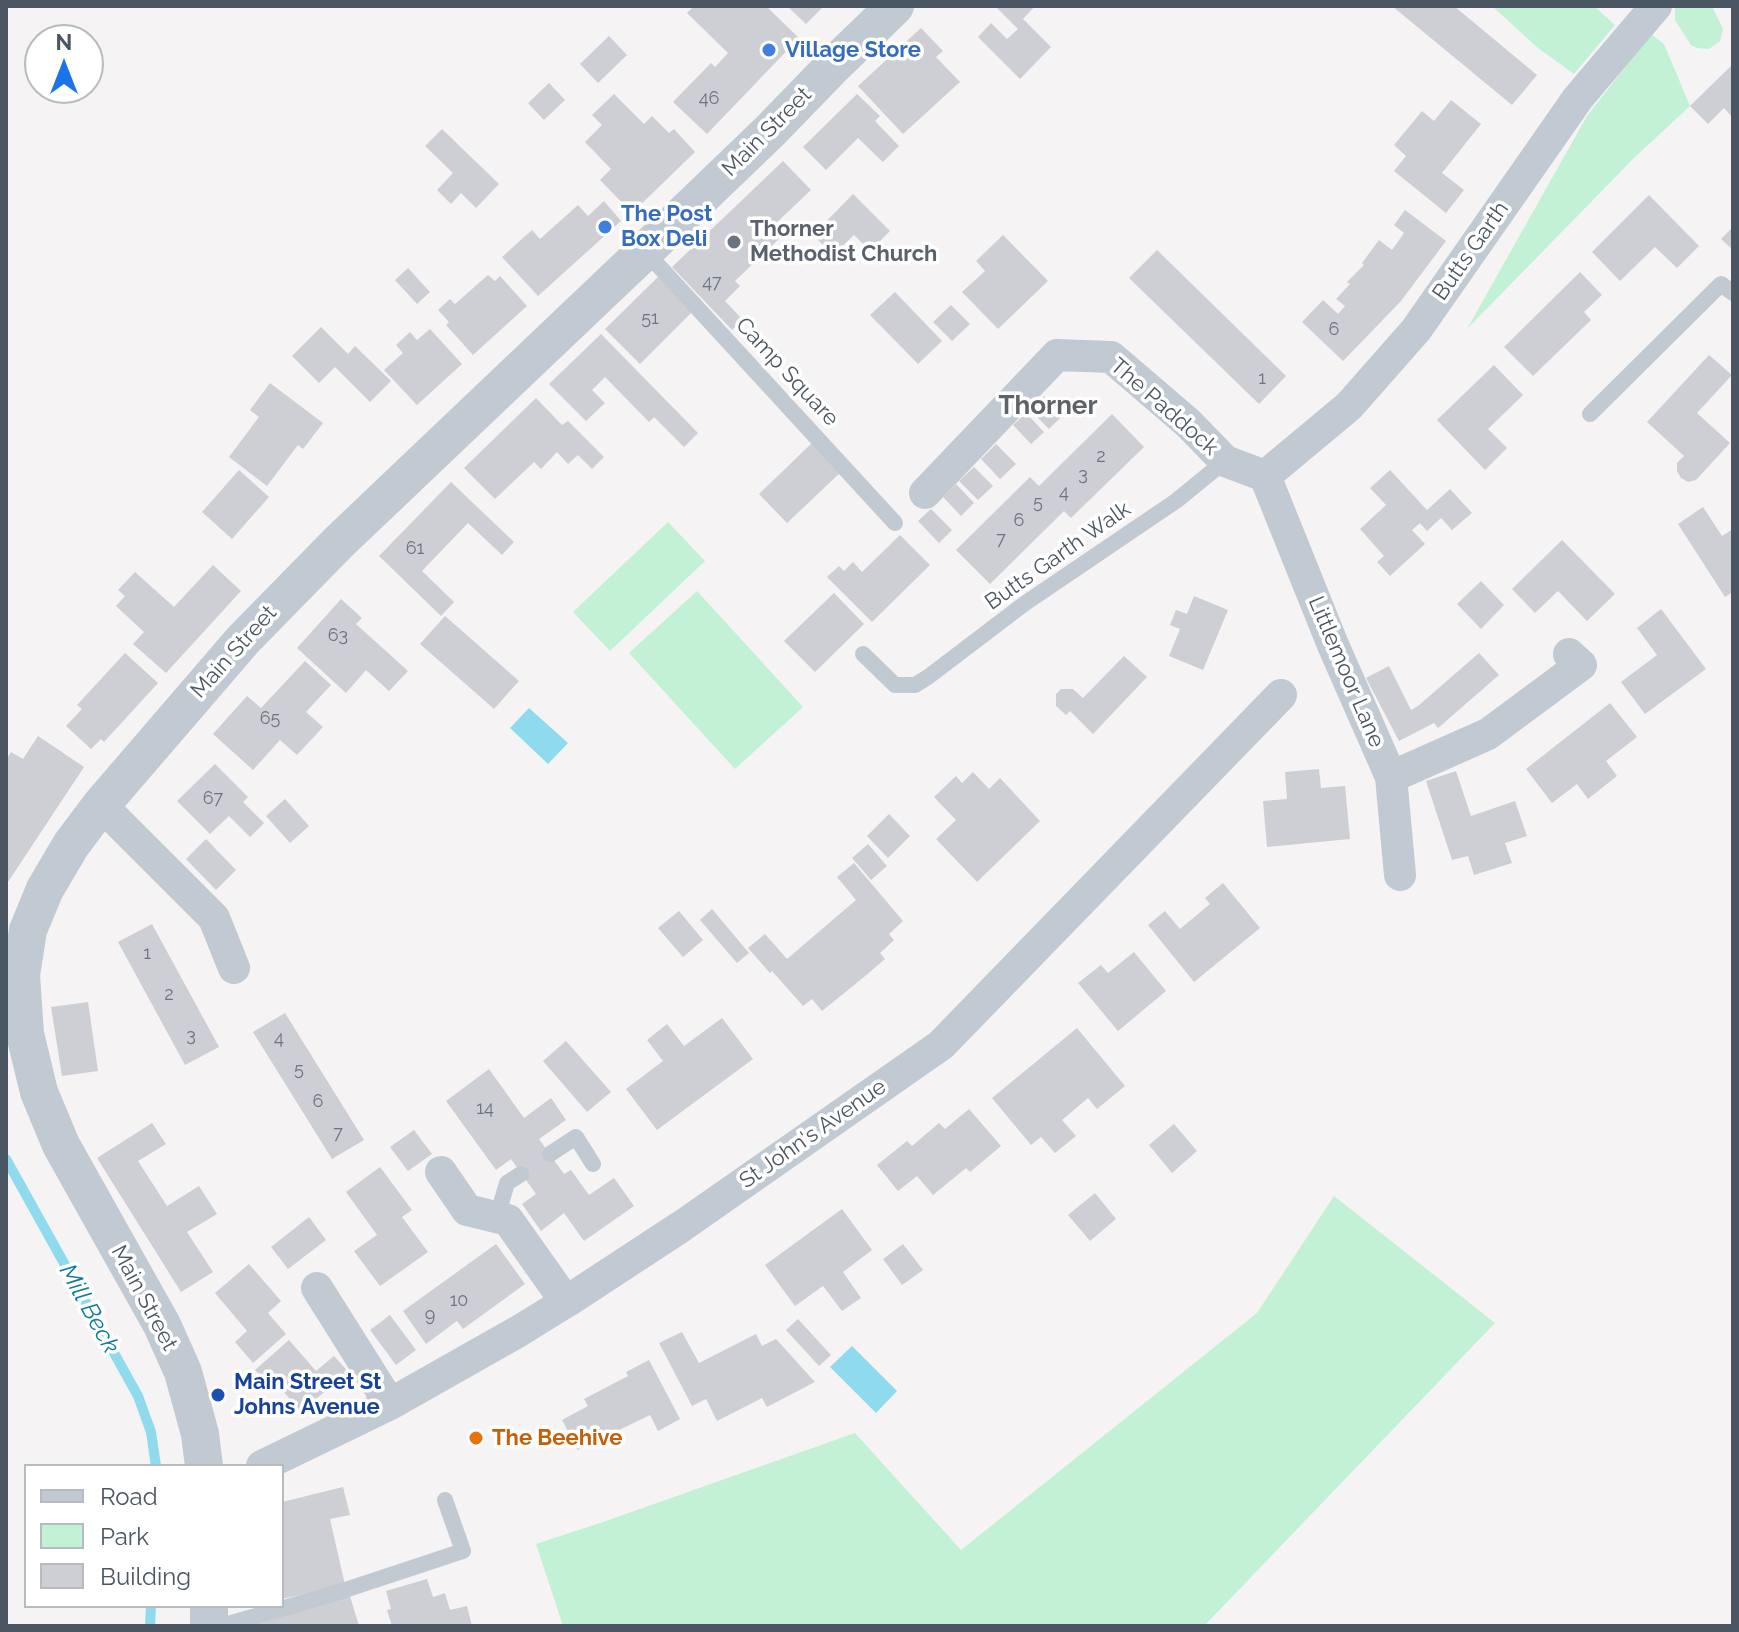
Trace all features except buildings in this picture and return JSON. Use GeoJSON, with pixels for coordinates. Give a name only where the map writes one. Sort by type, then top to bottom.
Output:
{"type":"FeatureCollection","features":[{"type":"Feature","properties":{"kind":"street","name":"Butts Garth"},"geometry":{"type":"LineString","coordinates":[[1265,476],[1349,406],[1416,330],[1578,98],[1656,6]]}},
{"type":"Feature","properties":{"kind":"street","name":"Main Street"},"geometry":{"type":"LineString","coordinates":[[204,1464],[200,1434],[183,1372],[167,1336],[61,1145],[39,1092],[25,1034],[21,975],[28,930],[45,889],[71,845],[101,805],[243,640],[339,542],[770,131],[887,9]]}},
{"type":"Feature","properties":{"kind":"street","name":"The Paddock"},"geometry":{"type":"LineString","coordinates":[[925,493],[1057,355],[1111,357],[1188,423],[1225,461],[1265,476]]}},
{"type":"Feature","properties":{"kind":"street","name":"Littlemoor Lane"},"geometry":{"type":"LineString","coordinates":[[1265,476],[1333,645],[1391,777],[1400,875]]}},
{"type":"Feature","properties":{"kind":"street"},"geometry":{"type":"LineString","coordinates":[[1391,777],[1488,734],[1581,665],[1569,654]]}},
{"type":"Feature","properties":{"kind":"street","name":"St John's Avenue"},"geometry":{"type":"LineString","coordinates":[[266,1464],[390,1404],[566,1302],[682,1226],[941,1045],[1281,695]]}},
{"type":"Feature","properties":{"kind":"street"},"geometry":{"type":"LineString","coordinates":[[101,805],[214,918],[234,968]]}},
{"type":"Feature","properties":{"kind":"street"},"geometry":{"type":"LineString","coordinates":[[6,1038],[21,975]]}},
{"type":"Feature","properties":{"kind":"street"},"geometry":{"type":"LineString","coordinates":[[441,1172],[467,1210],[508,1220],[566,1302]]}},
{"type":"Feature","properties":{"kind":"street"},"geometry":{"type":"LineString","coordinates":[[317,1288],[390,1404]]}},
{"type":"Feature","properties":{"kind":"lane","name":"Camp Square"},"geometry":{"type":"LineString","coordinates":[[645,251],[895,523]]}},
{"type":"Feature","properties":{"kind":"lane"},"geometry":{"type":"LineString","coordinates":[[1590,414],[1721,284],[1733,293]]}},
{"type":"Feature","properties":{"kind":"lane","name":"Butts Garth Walk"},"geometry":{"type":"LineString","coordinates":[[863,654],[895,685],[915,685],[1024,604],[1176,501],[1225,461]]}},
{"type":"Feature","properties":{"kind":"lane"},"geometry":{"type":"LineString","coordinates":[[550,1154],[576,1137],[593,1164]]}},
{"type":"Feature","properties":{"kind":"lane"},"geometry":{"type":"LineString","coordinates":[[497,1217],[507,1183],[521,1174]]}},
{"type":"Feature","properties":{"kind":"lane"},"geometry":{"type":"LineString","coordinates":[[221,1626],[333,1594],[463,1551],[445,1500]]}},
{"type":"Feature","properties":{"kind":"green space"},"geometry":{"type":"Polygon","coordinates":[[[1492,6],[1594,6],[1615,25],[1574,74],[1538,48],[1492,6]]]}},
{"type":"Feature","properties":{"kind":"green space"},"geometry":{"type":"Polygon","coordinates":[[[1675,6],[1712,6],[1723,29],[1720,41],[1709,49],[1691,45],[1675,20],[1675,6]]]}},
{"type":"Feature","properties":{"kind":"green space"},"geometry":{"type":"Polygon","coordinates":[[[1651,34],[1664,44],[1690,106],[1634,158],[1467,329],[1587,116],[1651,34]]]}},
{"type":"Feature","properties":{"kind":"green space"},"geometry":{"type":"Polygon","coordinates":[[[668,522],[705,561],[610,651],[573,612],[668,522]]]}},
{"type":"Feature","properties":{"kind":"green space"},"geometry":{"type":"Polygon","coordinates":[[[697,591],[803,707],[735,769],[629,653],[697,591]]]}},
{"type":"Feature","properties":{"kind":"green space"},"geometry":{"type":"Polygon","coordinates":[[[1334,1196],[1495,1323],[1204,1626],[563,1626],[536,1544],[855,1433],[961,1550],[1257,1313],[1334,1196]]]}},
{"type":"Feature","properties":{"kind":"water"},"geometry":{"type":"Polygon","coordinates":[[[529,708],[568,743],[548,764],[510,728],[529,708]]]}},
{"type":"Feature","properties":{"kind":"water"},"geometry":{"type":"Polygon","coordinates":[[[852,1346],[897,1391],[876,1413],[830,1367],[852,1346]]]}},
{"type":"Feature","properties":{"kind":"waterway","name":"Mill Beck"},"geometry":{"type":"LineString","coordinates":[[6,1159],[138,1396],[151,1432],[156,1464]]}},
{"type":"Feature","properties":{"kind":"waterway","name":"Mill Beck"},"geometry":{"type":"LineString","coordinates":[[150,1626],[151,1608]]}},
{"type":"Feature","properties":{"kind":"place","name":"Village Store"},"geometry":{"type":"Point","coordinates":[769,50]}},
{"type":"Feature","properties":{"kind":"place","name":"The Post Box Deli"},"geometry":{"type":"Point","coordinates":[605,227]}},
{"type":"Feature","properties":{"kind":"place","name":"Thorner Methodist Church"},"geometry":{"type":"Point","coordinates":[734,242]}},
{"type":"Feature","properties":{"kind":"place","name":"Main Street St Johns Avenue"},"geometry":{"type":"Point","coordinates":[218,1395]}},
{"type":"Feature","properties":{"kind":"place","name":"The Beehive"},"geometry":{"type":"Point","coordinates":[476,1438]}},
{"type":"Feature","properties":{"kind":"district","name":"Thorner"},"geometry":{"type":"Point","coordinates":[1048,406]}}]}
